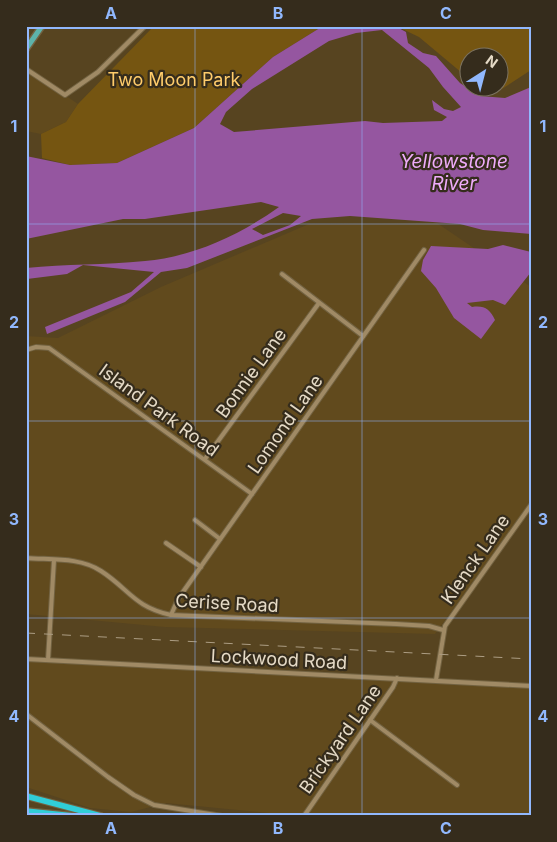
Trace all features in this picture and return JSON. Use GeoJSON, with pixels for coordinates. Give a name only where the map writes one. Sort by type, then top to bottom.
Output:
{"type":"FeatureCollection","features":[{"type":"Feature","properties":{"kind":"highway"},"geometry":{"type":"LineString","coordinates":[[26,796],[101,816]]}},
{"type":"Feature","properties":{"kind":"highway"},"geometry":{"type":"LineString","coordinates":[[26,811],[74,816]]}},
{"type":"Feature","properties":{"kind":"main road"},"geometry":{"type":"LineString","coordinates":[[26,50],[40,27]]}},
{"type":"Feature","properties":{"kind":"street"},"geometry":{"type":"LineString","coordinates":[[26,69],[65,95],[98,72],[145,26]]}},
{"type":"Feature","properties":{"kind":"street","name":"Lomond Lane"},"geometry":{"type":"LineString","coordinates":[[171,615],[178,599],[424,250]]}},
{"type":"Feature","properties":{"kind":"street"},"geometry":{"type":"LineString","coordinates":[[282,274],[363,336]]}},
{"type":"Feature","properties":{"kind":"street","name":"Bonnie Lane"},"geometry":{"type":"LineString","coordinates":[[205,459],[320,303]]}},
{"type":"Feature","properties":{"kind":"street","name":"Island Park Road"},"geometry":{"type":"LineString","coordinates":[[26,350],[36,347],[49,348],[252,494]]}},
{"type":"Feature","properties":{"kind":"street","name":"Klenck Lane"},"geometry":{"type":"LineString","coordinates":[[443,630],[531,504]]}},
{"type":"Feature","properties":{"kind":"street"},"geometry":{"type":"LineString","coordinates":[[195,520],[220,539]]}},
{"type":"Feature","properties":{"kind":"street"},"geometry":{"type":"LineString","coordinates":[[166,543],[201,567]]}},
{"type":"Feature","properties":{"kind":"street","name":"Cerise Road"},"geometry":{"type":"LineString","coordinates":[[26,558],[77,561],[101,570],[137,602],[153,611],[171,615],[396,624],[429,626],[443,630]]}},
{"type":"Feature","properties":{"kind":"street"},"geometry":{"type":"LineString","coordinates":[[48,660],[54,560]]}},
{"type":"Feature","properties":{"kind":"street"},"geometry":{"type":"LineString","coordinates":[[436,680],[443,630]]}},
{"type":"Feature","properties":{"kind":"street","name":"Lockwood Road"},"geometry":{"type":"LineString","coordinates":[[26,659],[531,686]]}},
{"type":"Feature","properties":{"kind":"street","name":"Brickyard Lane"},"geometry":{"type":"LineString","coordinates":[[304,816],[393,687],[397,678]]}},
{"type":"Feature","properties":{"kind":"street"},"geometry":{"type":"LineString","coordinates":[[26,714],[134,795],[154,805],[222,816]]}},
{"type":"Feature","properties":{"kind":"street"},"geometry":{"type":"LineString","coordinates":[[370,720],[457,785]]}},
{"type":"Feature","properties":{"kind":"shaded area"},"geometry":{"type":"Polygon","coordinates":[[[26,69],[78,104],[66,122],[41,134],[26,131],[26,69]]]}},
{"type":"Feature","properties":{"kind":"shaded area"},"geometry":{"type":"Polygon","coordinates":[[[437,223],[531,287],[531,501],[435,634],[165,627],[26,614],[26,336],[58,338],[161,287],[309,224],[437,223]]]}},
{"type":"Feature","properties":{"kind":"shaded area"},"geometry":{"type":"Polygon","coordinates":[[[26,659],[531,686],[531,816],[299,816],[166,803],[131,812],[90,808],[26,787],[26,659]]]}},
{"type":"Feature","properties":{"kind":"green space","name":"Two Moon Park"},"geometry":{"type":"Polygon","coordinates":[[[154,26],[323,26],[273,57],[194,128],[117,163],[70,165],[42,158],[41,134],[66,122],[78,104],[154,26]]]}},
{"type":"Feature","properties":{"kind":"green space"},"geometry":{"type":"Polygon","coordinates":[[[396,26],[531,26],[531,70],[510,84],[510,48],[460,48],[460,71],[419,37],[396,26]]]}},
{"type":"Feature","properties":{"kind":"water","name":"Yellowstone River"},"geometry":{"type":"Polygon","coordinates":[[[323,26],[395,26],[406,32],[408,43],[423,53],[436,56],[460,83],[460,98],[510,98],[510,96],[531,87],[531,234],[483,230],[460,224],[350,216],[312,219],[187,268],[161,272],[125,302],[47,334],[45,327],[131,292],[154,272],[83,265],[67,274],[27,279],[26,268],[130,262],[163,259],[180,255],[198,250],[232,235],[279,207],[261,202],[145,219],[123,219],[26,239],[26,156],[70,165],[117,163],[194,128],[273,57],[323,26]],[[382,30],[356,33],[329,41],[252,89],[226,112],[220,124],[234,132],[365,121],[383,123],[442,121],[447,117],[434,110],[432,100],[444,109],[453,111],[461,107],[429,68],[382,30]],[[283,213],[252,229],[263,235],[290,225],[301,216],[283,213]]]}},
{"type":"Feature","properties":{"kind":"water"},"geometry":{"type":"Polygon","coordinates":[[[503,245],[531,252],[531,272],[505,305],[493,300],[467,303],[472,307],[486,309],[495,320],[481,339],[454,318],[436,288],[421,271],[423,260],[431,246],[488,249],[503,245]]]}},
{"type":"Feature","properties":{"kind":"railway"},"geometry":{"type":"LineString","coordinates":[[26,633],[531,659]]}}]}
